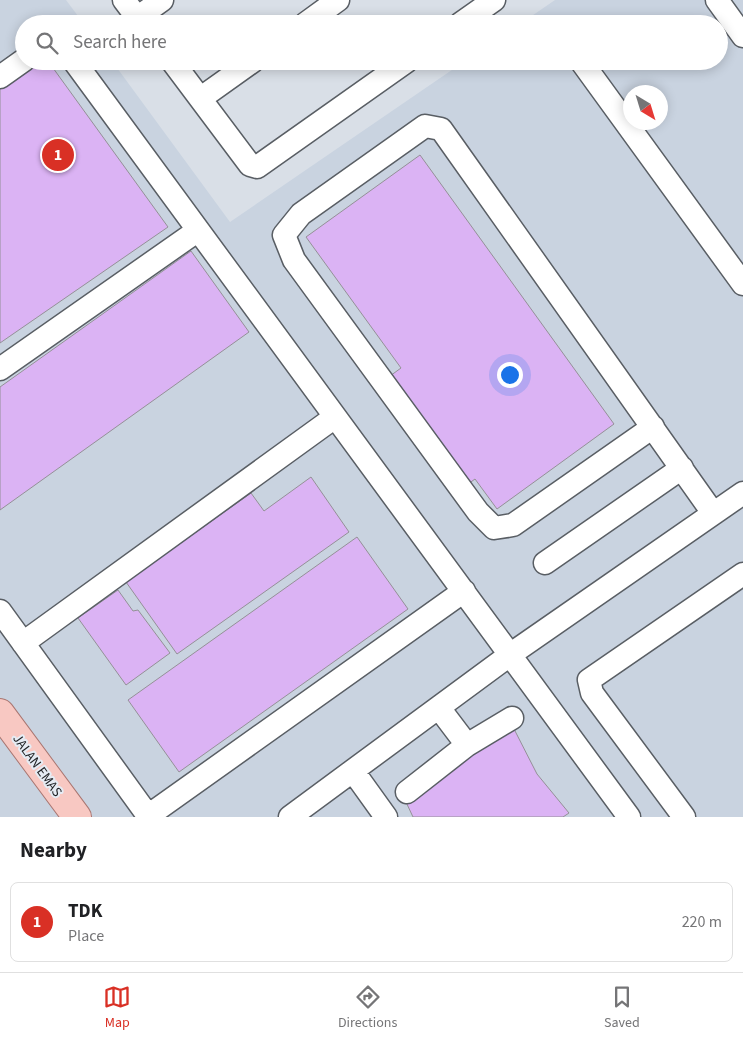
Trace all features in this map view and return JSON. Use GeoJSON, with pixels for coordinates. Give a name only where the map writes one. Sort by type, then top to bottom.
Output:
{"type":"FeatureCollection","features":[{"type":"Feature","properties":{"kind":"main road","name":"JALAN EMAS"},"geometry":{"type":"LineString","coordinates":[[0,713],[77,817]]}},
{"type":"Feature","properties":{"kind":"street"},"geometry":{"type":"LineString","coordinates":[[134,14],[162,0]]}},
{"type":"Feature","properties":{"kind":"street"},"geometry":{"type":"LineString","coordinates":[[317,15],[338,0]]}},
{"type":"Feature","properties":{"kind":"street"},"geometry":{"type":"LineString","coordinates":[[473,15],[494,0]]}},
{"type":"Feature","properties":{"kind":"street"},"geometry":{"type":"LineString","coordinates":[[717,0],[728,15]]}},
{"type":"Feature","properties":{"kind":"street"},"geometry":{"type":"LineString","coordinates":[[728,15],[743,36]]}},
{"type":"Feature","properties":{"kind":"street"},"geometry":{"type":"LineString","coordinates":[[0,77],[15,66]]}},
{"type":"Feature","properties":{"kind":"street"},"geometry":{"type":"LineString","coordinates":[[81,70],[197,231],[511,654],[628,817]]}},
{"type":"Feature","properties":{"kind":"street"},"geometry":{"type":"LineString","coordinates":[[179,70],[250,165],[257,167],[394,70]]}},
{"type":"Feature","properties":{"kind":"street"},"geometry":{"type":"LineString","coordinates":[[201,98],[240,70]]}},
{"type":"Feature","properties":{"kind":"street"},"geometry":{"type":"LineString","coordinates":[[588,70],[743,284]]}},
{"type":"Feature","properties":{"kind":"street"},"geometry":{"type":"LineString","coordinates":[[653,427],[513,525],[494,528],[464,493],[294,260],[284,235],[301,214],[425,126],[441,129],[653,427],[714,513]]}},
{"type":"Feature","properties":{"kind":"street"},"geometry":{"type":"LineString","coordinates":[[0,369],[197,231]]}},
{"type":"Feature","properties":{"kind":"street"},"geometry":{"type":"LineString","coordinates":[[23,643],[335,417]]}},
{"type":"Feature","properties":{"kind":"street"},"geometry":{"type":"LineString","coordinates":[[545,563],[682,468]]}},
{"type":"Feature","properties":{"kind":"street"},"geometry":{"type":"LineString","coordinates":[[290,817],[511,654],[743,492]]}},
{"type":"Feature","properties":{"kind":"street"},"geometry":{"type":"LineString","coordinates":[[684,817],[592,693],[589,680],[743,574]]}},
{"type":"Feature","properties":{"kind":"street"},"geometry":{"type":"LineString","coordinates":[[0,611],[148,817],[464,591]]}},
{"type":"Feature","properties":{"kind":"street"},"geometry":{"type":"LineString","coordinates":[[439,708],[467,745]]}},
{"type":"Feature","properties":{"kind":"street"},"geometry":{"type":"LineString","coordinates":[[407,792],[467,745],[512,718]]}},
{"type":"Feature","properties":{"kind":"street"},"geometry":{"type":"LineString","coordinates":[[353,771],[386,817]]}},
{"type":"Feature","properties":{"kind":"shaded area"},"geometry":{"type":"Polygon","coordinates":[[[0,0],[66,0],[77,15],[15,15],[15,70],[119,70],[230,222],[452,70],[728,70],[728,15],[533,15],[555,0],[743,0],[743,817],[0,817],[0,0]]]}},
{"type":"Feature","properties":{"kind":"building"},"geometry":{"type":"Polygon","coordinates":[[[17,70],[55,70],[168,227],[0,343],[0,82],[17,70]]]}},
{"type":"Feature","properties":{"kind":"building"},"geometry":{"type":"Polygon","coordinates":[[[420,155],[614,424],[497,509],[475,479],[468,484],[390,376],[401,368],[306,237],[420,155]]]}},
{"type":"Feature","properties":{"kind":"building"},"geometry":{"type":"Polygon","coordinates":[[[191,251],[249,332],[0,510],[0,387],[191,251]]]}},
{"type":"Feature","properties":{"kind":"building"},"geometry":{"type":"Polygon","coordinates":[[[311,477],[349,532],[177,654],[126,582],[251,493],[264,511],[311,477]]]}},
{"type":"Feature","properties":{"kind":"building"},"geometry":{"type":"Polygon","coordinates":[[[357,537],[408,609],[179,772],[128,700],[357,537]]]}},
{"type":"Feature","properties":{"kind":"building"},"geometry":{"type":"Polygon","coordinates":[[[118,590],[133,611],[138,610],[170,653],[126,685],[78,618],[118,590]]]}},
{"type":"Feature","properties":{"kind":"building"},"geometry":{"type":"Polygon","coordinates":[[[513,727],[537,774],[569,813],[563,817],[413,817],[406,802],[513,727]]]}},
{"type":"Feature","properties":{"kind":"place","name":"TDK"},"geometry":{"type":"Point","coordinates":[58,155]}}]}
